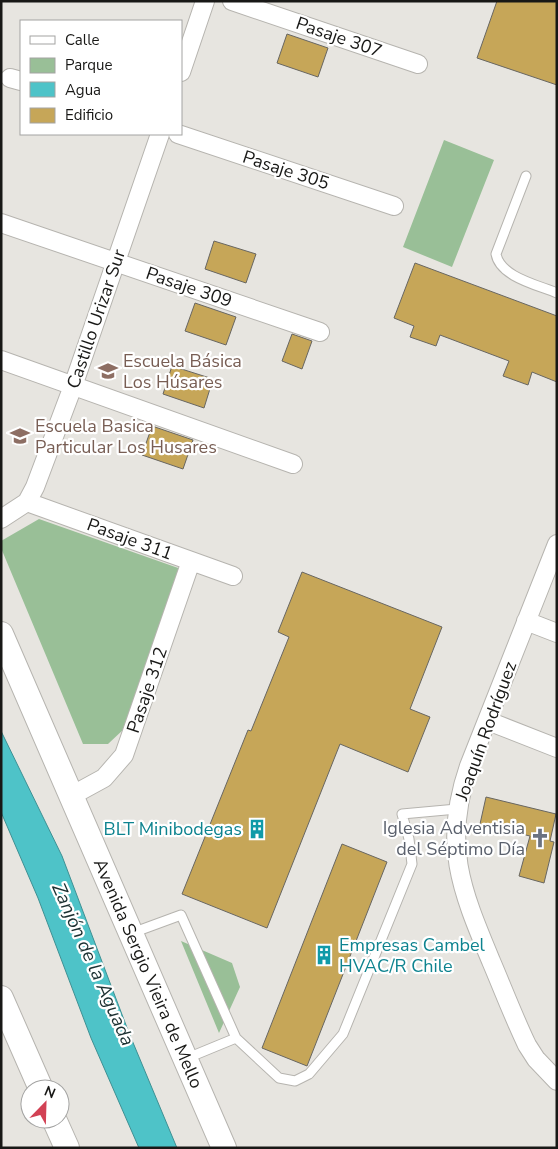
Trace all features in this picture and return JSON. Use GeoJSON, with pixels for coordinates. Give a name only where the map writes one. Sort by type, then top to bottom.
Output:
{"type":"FeatureCollection","features":[{"type":"Feature","properties":{"kind":"main road","name":"Avenida Sergio Vieira de Mello"},"geometry":{"type":"LineString","coordinates":[[1,634],[184,1060],[224,1148]]}},
{"type":"Feature","properties":{"kind":"main road"},"geometry":{"type":"LineString","coordinates":[[1,998],[37,1079]]}},
{"type":"Feature","properties":{"kind":"main road"},"geometry":{"type":"LineString","coordinates":[[58,1129],[67,1148]]}},
{"type":"Feature","properties":{"kind":"street"},"geometry":{"type":"LineString","coordinates":[[182,69],[206,1]]}},
{"type":"Feature","properties":{"kind":"street","name":"Pasaje 307"},"geometry":{"type":"LineString","coordinates":[[232,1],[418,64]]}},
{"type":"Feature","properties":{"kind":"street","name":"Castillo Urizar Sur"},"geometry":{"type":"LineString","coordinates":[[27,502],[35,487],[73,386],[160,135]]}},
{"type":"Feature","properties":{"kind":"street","name":"Pasaje 305"},"geometry":{"type":"LineString","coordinates":[[181,135],[394,206]]}},
{"type":"Feature","properties":{"kind":"street","name":"Pasaje 309"},"geometry":{"type":"LineString","coordinates":[[1,223],[320,332]]}},
{"type":"Feature","properties":{"kind":"street"},"geometry":{"type":"LineString","coordinates":[[1,360],[293,464]]}},
{"type":"Feature","properties":{"kind":"street"},"geometry":{"type":"LineString","coordinates":[[1,519],[27,502]]}},
{"type":"Feature","properties":{"kind":"street","name":"Pasaje 311"},"geometry":{"type":"LineString","coordinates":[[27,502],[233,576]]}},
{"type":"Feature","properties":{"kind":"street","name":"Joaquín Rodríguez"},"geometry":{"type":"LineString","coordinates":[[557,544],[467,773],[457,809],[456,834],[458,864],[468,906],[527,1045],[536,1059],[557,1081]]}},
{"type":"Feature","properties":{"kind":"street","name":"Pasaje 312"},"geometry":{"type":"LineString","coordinates":[[71,796],[104,778],[124,755],[191,562]]}},
{"type":"Feature","properties":{"kind":"street"},"geometry":{"type":"LineString","coordinates":[[526,621],[557,633]]}},
{"type":"Feature","properties":{"kind":"street"},"geometry":{"type":"LineString","coordinates":[[488,721],[557,748]]}},
{"type":"Feature","properties":{"kind":"lane"},"geometry":{"type":"LineString","coordinates":[[526,176],[496,254],[497,263],[508,272],[557,293]]}},
{"type":"Feature","properties":{"kind":"lane"},"geometry":{"type":"LineString","coordinates":[[130,933],[181,915],[236,1038],[279,1078],[295,1080],[309,1074],[343,1034],[412,864],[402,814],[457,809]]}},
{"type":"Feature","properties":{"kind":"lane"},"geometry":{"type":"LineString","coordinates":[[184,1060],[236,1038]]}},
{"type":"Feature","properties":{"kind":"green space"},"geometry":{"type":"Polygon","coordinates":[[[444,140],[494,160],[452,267],[403,247],[444,140]]]}},
{"type":"Feature","properties":{"kind":"green space"},"geometry":{"type":"Polygon","coordinates":[[[39,519],[181,569],[125,728],[108,744],[83,744],[1,548],[1,541],[39,519]]]}},
{"type":"Feature","properties":{"kind":"green space"},"geometry":{"type":"Polygon","coordinates":[[[181,941],[232,963],[240,987],[219,1033],[181,941]]]}},
{"type":"Feature","properties":{"kind":"water","name":"Zanjón de la Aguada"},"geometry":{"type":"Polygon","coordinates":[[[1,731],[62,856],[129,1033],[177,1148],[139,1148],[91,1038],[38,898],[1,812],[1,731]]]}},
{"type":"Feature","properties":{"kind":"building"},"geometry":{"type":"Polygon","coordinates":[[[497,1],[557,1],[557,85],[477,58],[497,1]]]}},
{"type":"Feature","properties":{"kind":"building"},"geometry":{"type":"Polygon","coordinates":[[[287,34],[328,48],[318,77],[277,63],[287,34]]]}},
{"type":"Feature","properties":{"kind":"building"},"geometry":{"type":"Polygon","coordinates":[[[214,241],[256,254],[246,283],[205,269],[214,241]]]}},
{"type":"Feature","properties":{"kind":"building"},"geometry":{"type":"Polygon","coordinates":[[[415,263],[557,316],[557,382],[532,372],[528,385],[503,376],[509,361],[440,335],[436,346],[410,337],[414,326],[394,318],[415,263]]]}},
{"type":"Feature","properties":{"kind":"building"},"geometry":{"type":"Polygon","coordinates":[[[195,303],[236,317],[226,345],[185,331],[195,303]]]}},
{"type":"Feature","properties":{"kind":"building"},"geometry":{"type":"Polygon","coordinates":[[[292,334],[312,341],[302,369],[282,361],[292,334]]]}},
{"type":"Feature","properties":{"kind":"building"},"geometry":{"type":"Polygon","coordinates":[[[172,366],[213,379],[204,408],[163,394],[172,366]]]}},
{"type":"Feature","properties":{"kind":"building"},"geometry":{"type":"Polygon","coordinates":[[[152,426],[193,440],[183,469],[142,455],[152,426]]]}},
{"type":"Feature","properties":{"kind":"building"},"geometry":{"type":"Polygon","coordinates":[[[302,572],[442,627],[410,709],[430,717],[408,772],[340,744],[267,928],[182,894],[248,730],[251,731],[289,637],[278,632],[302,572]]]}},
{"type":"Feature","properties":{"kind":"building","name":"Iglesia Adventisia del Séptimo Día"},"geometry":{"type":"Polygon","coordinates":[[[486,797],[556,814],[550,841],[554,842],[544,883],[519,876],[530,836],[480,824],[486,797]]]}},
{"type":"Feature","properties":{"kind":"building","name":"Empresas Cambel HVAC/R Chile"},"geometry":{"type":"Polygon","coordinates":[[[342,844],[387,862],[307,1066],[262,1048],[342,844]]]}},
{"type":"Feature","properties":{"kind":"place","name":"Escuela Básica Los Húsares"},"geometry":{"type":"Point","coordinates":[108,371]}},
{"type":"Feature","properties":{"kind":"place","name":"Escuela Basica Particular Los Husares"},"geometry":{"type":"Point","coordinates":[20,436]}},
{"type":"Feature","properties":{"kind":"place","name":"BLT Minibodegas"},"geometry":{"type":"Point","coordinates":[257,829]}},
{"type":"Feature","properties":{"kind":"place","name":"Iglesia Adventisia del Séptimo Día"},"geometry":{"type":"Point","coordinates":[540,838]}},
{"type":"Feature","properties":{"kind":"place","name":"Empresas Cambel HVAC/R Chile"},"geometry":{"type":"Point","coordinates":[324,955]}}]}
